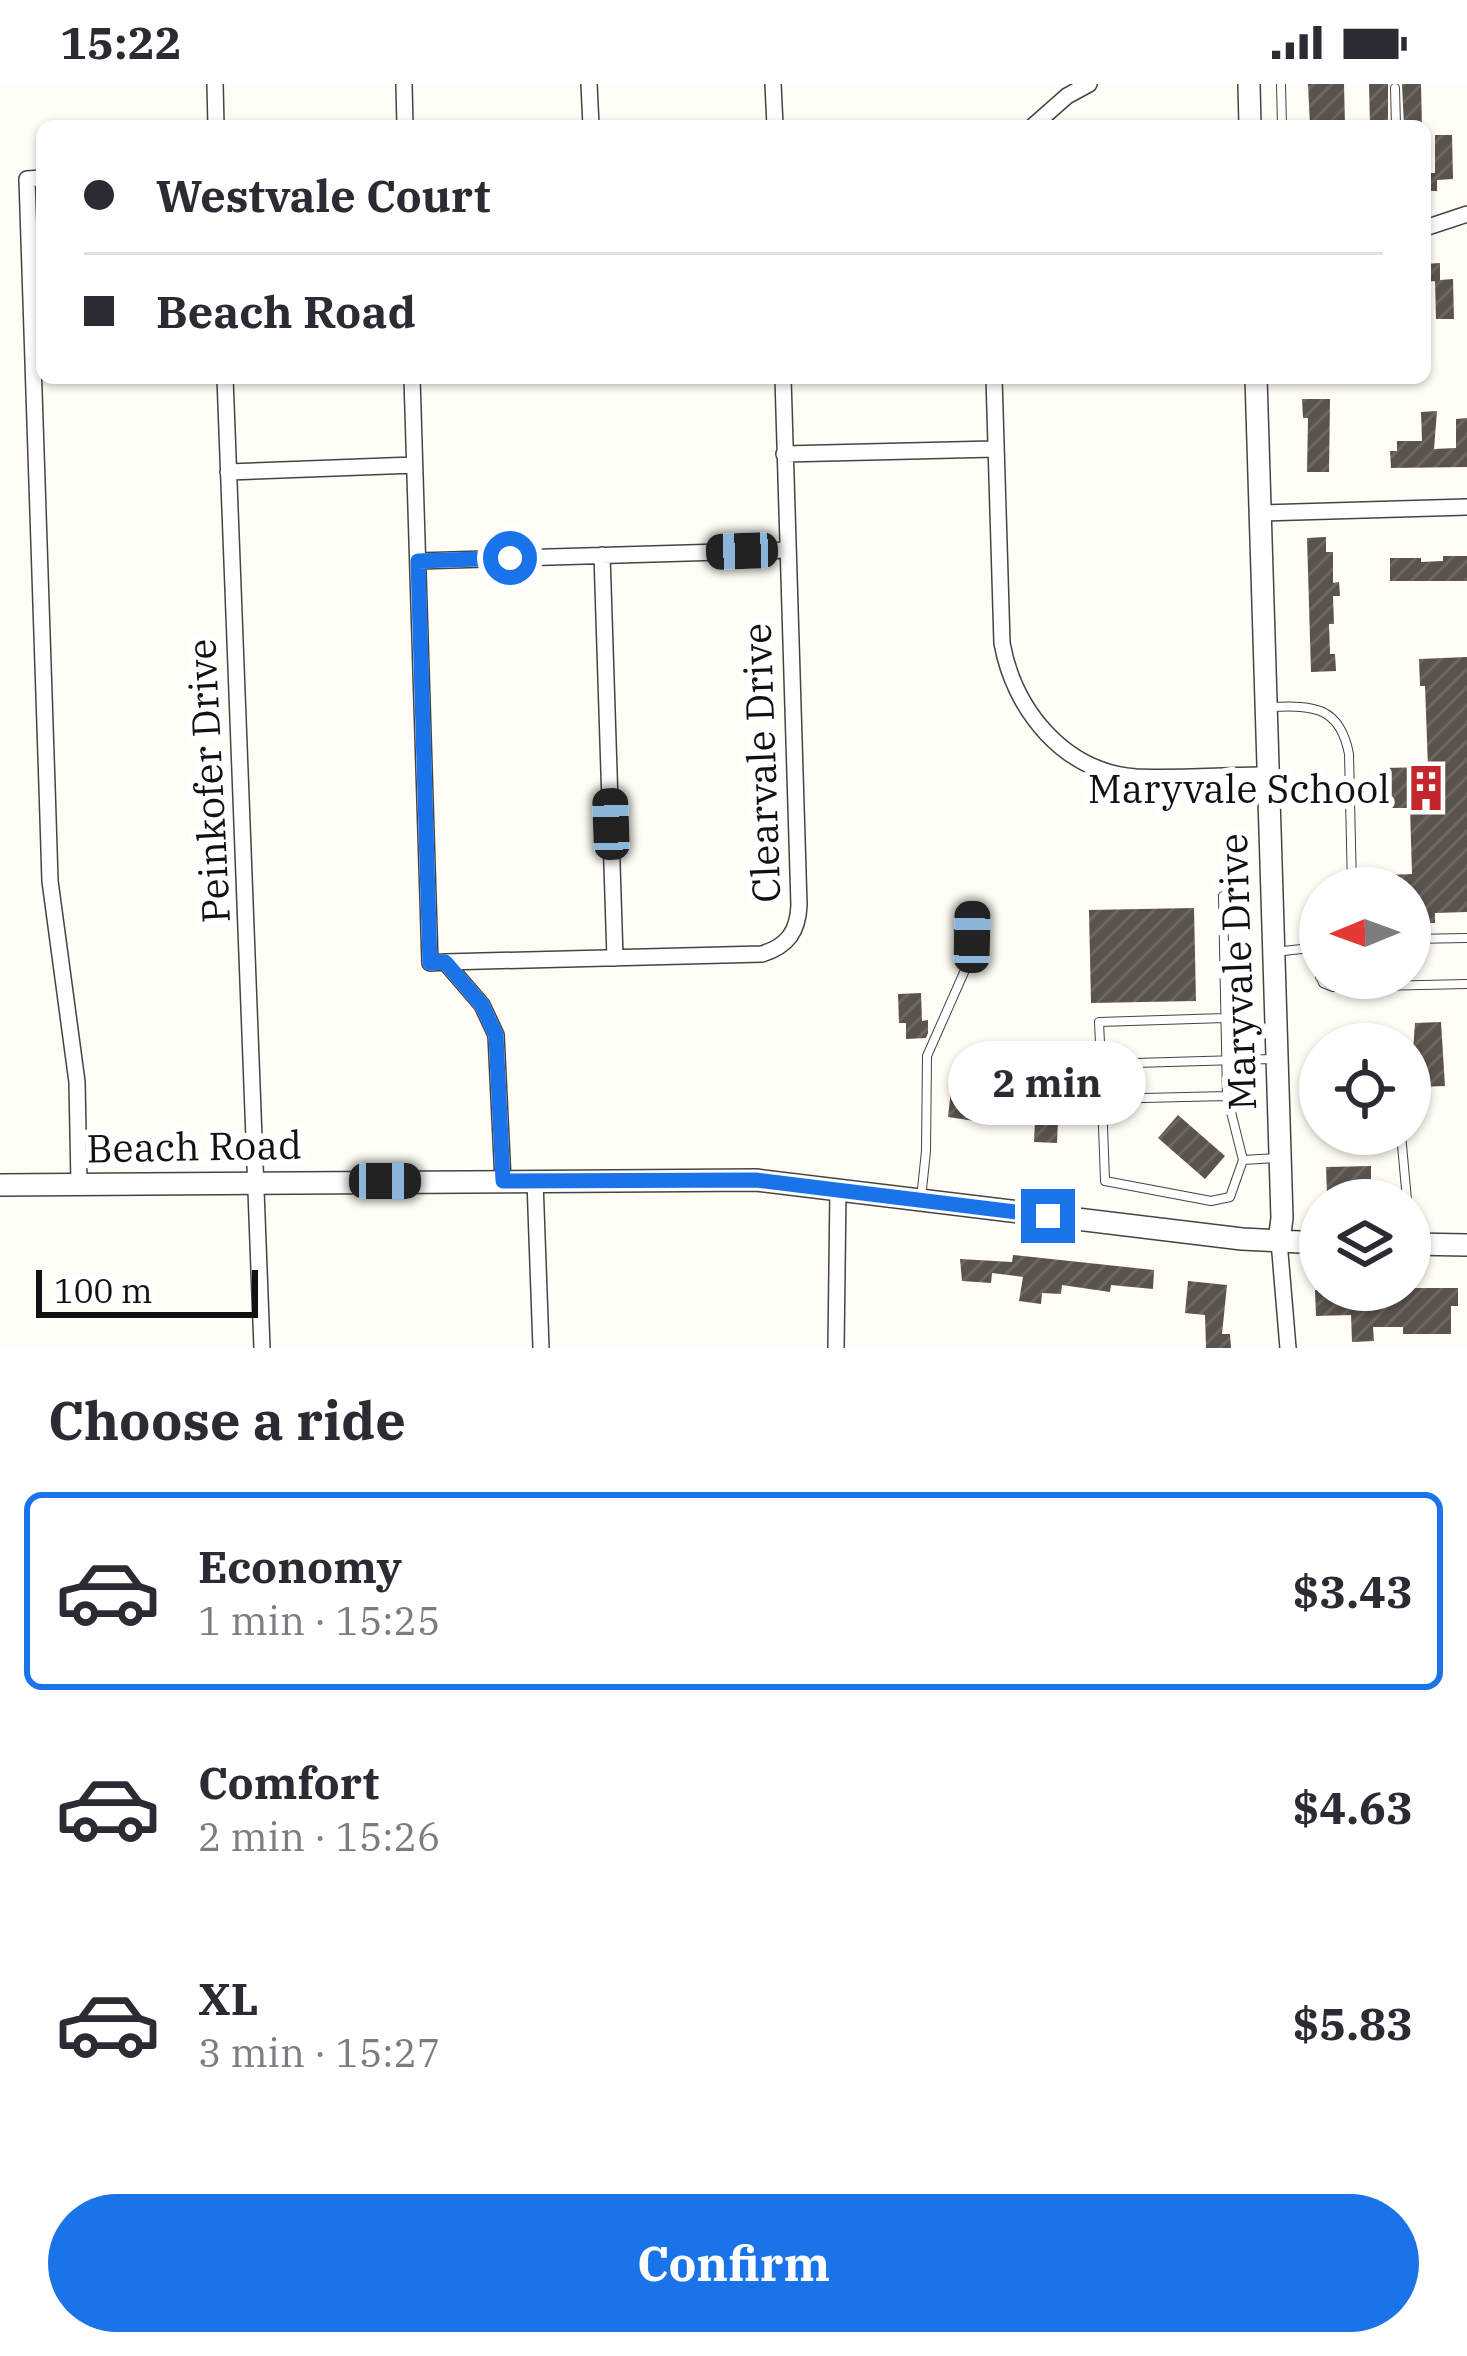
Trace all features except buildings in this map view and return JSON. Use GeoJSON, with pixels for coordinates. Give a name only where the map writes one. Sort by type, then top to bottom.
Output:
{"type":"FeatureCollection","features":[{"type":"Feature","properties":{"kind":"street"},"geometry":{"type":"LineString","coordinates":[[214,84],[216,120]]}},
{"type":"Feature","properties":{"kind":"street"},"geometry":{"type":"LineString","coordinates":[[404,84],[405,120]]}},
{"type":"Feature","properties":{"kind":"street"},"geometry":{"type":"LineString","coordinates":[[590,84],[591,120]]}},
{"type":"Feature","properties":{"kind":"street"},"geometry":{"type":"LineString","coordinates":[[773,84],[775,120]]}},
{"type":"Feature","properties":{"kind":"street"},"geometry":{"type":"LineString","coordinates":[[1040,120],[1089,84]]}},
{"type":"Feature","properties":{"kind":"street"},"geometry":{"type":"LineString","coordinates":[[1249,84],[1250,120]]}},
{"type":"Feature","properties":{"kind":"street"},"geometry":{"type":"LineString","coordinates":[[36,178],[27,179],[50,880],[77,1082],[79,1184]]}},
{"type":"Feature","properties":{"kind":"street"},"geometry":{"type":"LineString","coordinates":[[1431,227],[1467,214]]}},
{"type":"Feature","properties":{"kind":"street","name":"Peinkofer Drive"},"geometry":{"type":"LineString","coordinates":[[225,384],[262,1348]]}},
{"type":"Feature","properties":{"kind":"street"},"geometry":{"type":"LineString","coordinates":[[412,384],[430,963],[445,962],[482,1005],[496,1035],[503,1181]]}},
{"type":"Feature","properties":{"kind":"street","name":"Clearvale Drive"},"geometry":{"type":"LineString","coordinates":[[445,962],[762,954],[781,946],[797,927],[783,384]]}},
{"type":"Feature","properties":{"kind":"street"},"geometry":{"type":"LineString","coordinates":[[994,384],[1001,643],[1013,685],[1037,726],[1074,755],[1125,775],[1266,775]]}},
{"type":"Feature","properties":{"kind":"street","name":"Maryvale Drive"},"geometry":{"type":"LineString","coordinates":[[1256,384],[1279,1241],[1288,1348]]}},
{"type":"Feature","properties":{"kind":"street"},"geometry":{"type":"LineString","coordinates":[[784,454],[994,449]]}},
{"type":"Feature","properties":{"kind":"street"},"geometry":{"type":"LineString","coordinates":[[228,472],[414,465]]}},
{"type":"Feature","properties":{"kind":"street"},"geometry":{"type":"LineString","coordinates":[[1260,514],[1467,507]]}},
{"type":"Feature","properties":{"kind":"street"},"geometry":{"type":"LineString","coordinates":[[418,561],[788,550]]}},
{"type":"Feature","properties":{"kind":"street"},"geometry":{"type":"LineString","coordinates":[[602,555],[615,958]]}},
{"type":"Feature","properties":{"kind":"street","name":"Beach Road"},"geometry":{"type":"LineString","coordinates":[[0,1185],[756,1180],[1299,1242]]}},
{"type":"Feature","properties":{"kind":"street"},"geometry":{"type":"LineString","coordinates":[[536,1181],[541,1348]]}},
{"type":"Feature","properties":{"kind":"street"},"geometry":{"type":"LineString","coordinates":[[836,1348],[838,1190]]}},
{"type":"Feature","properties":{"kind":"street"},"geometry":{"type":"LineString","coordinates":[[1431,1244],[1467,1245]]}},
{"type":"Feature","properties":{"kind":"lane"},"geometry":{"type":"LineString","coordinates":[[1281,84],[1282,120]]}},
{"type":"Feature","properties":{"kind":"lane"},"geometry":{"type":"LineString","coordinates":[[1395,88],[1396,120]]}},
{"type":"Feature","properties":{"kind":"lane"},"geometry":{"type":"LineString","coordinates":[[1265,707],[1320,710],[1345,735],[1352,867]]}},
{"type":"Feature","properties":{"kind":"lane"},"geometry":{"type":"LineString","coordinates":[[1222,896],[1228,1096],[1243,1160],[1230,1197],[1211,1202],[1106,1181],[1102,1099],[1228,1096]]}},
{"type":"Feature","properties":{"kind":"lane"},"geometry":{"type":"LineString","coordinates":[[921,1200],[927,1056],[969,961],[973,909]]}},
{"type":"Feature","properties":{"kind":"lane"},"geometry":{"type":"LineString","coordinates":[[1431,939],[1467,938]]}},
{"type":"Feature","properties":{"kind":"lane"},"geometry":{"type":"LineString","coordinates":[[1273,952],[1299,950]]}},
{"type":"Feature","properties":{"kind":"lane"},"geometry":{"type":"LineString","coordinates":[[1431,985],[1467,984]]}},
{"type":"Feature","properties":{"kind":"lane"},"geometry":{"type":"LineString","coordinates":[[1225,1018],[1100,1022],[1101,1064],[1276,1059]]}},
{"type":"Feature","properties":{"kind":"lane"},"geometry":{"type":"LineString","coordinates":[[1243,1160],[1280,1158]]}},
{"type":"Feature","properties":{"kind":"place","name":"Maryvale School"},"geometry":{"type":"Point","coordinates":[1426,788]}},
{"type":"Feature","properties":{"kind":"route"},"geometry":{"type":"LineString","coordinates":[[510,558],[418,561],[430,963],[445,962],[482,1005],[496,1035],[503,1181],[756,1180],[1048,1216]]}}]}
